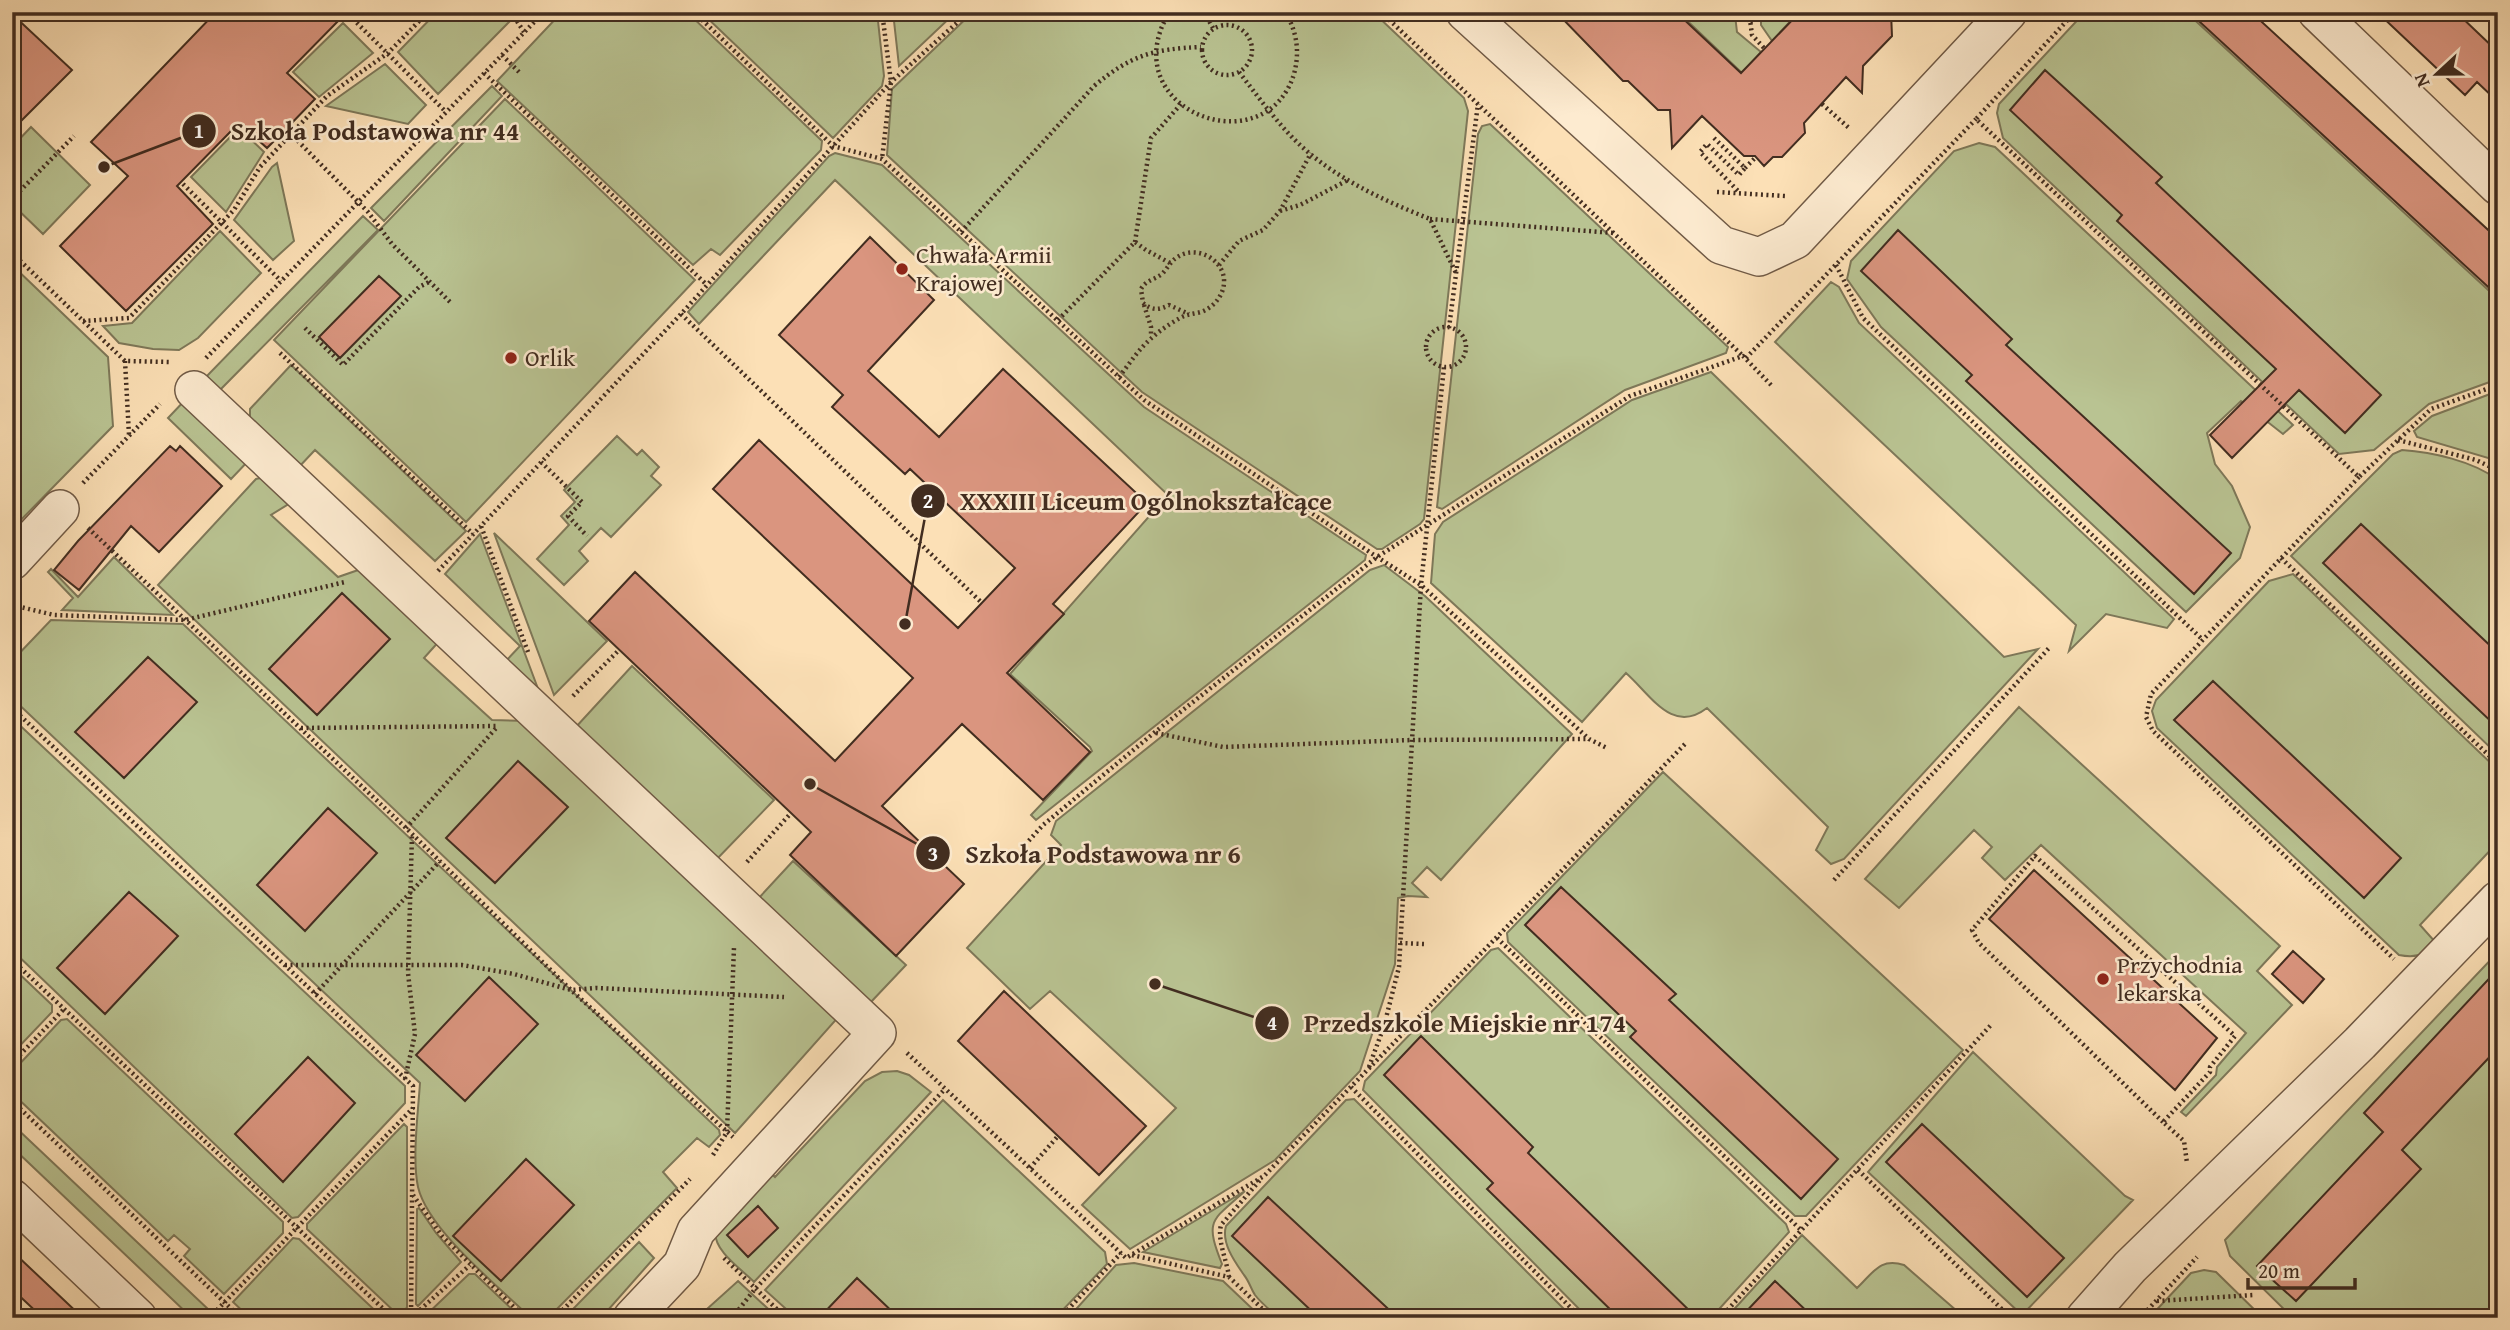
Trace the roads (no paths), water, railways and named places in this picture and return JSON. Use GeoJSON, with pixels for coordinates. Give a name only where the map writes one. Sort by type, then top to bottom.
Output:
{"type":"FeatureCollection","features":[{"type":"Feature","properties":{"kind":"street"},"geometry":{"type":"LineString","coordinates":[[1465,12],[1721,245],[1759,257],[1795,240],[2008,12]]}},
{"type":"Feature","properties":{"kind":"street"},"geometry":{"type":"LineString","coordinates":[[2317,12],[2498,186]]}},
{"type":"Feature","properties":{"kind":"street"},"geometry":{"type":"LineString","coordinates":[[184,378],[877,1033],[696,1231],[682,1265],[632,1318]]}},
{"type":"Feature","properties":{"kind":"street"},"geometry":{"type":"LineString","coordinates":[[12,561],[61,507]]}},
{"type":"Feature","properties":{"kind":"street"},"geometry":{"type":"LineString","coordinates":[[2085,1318],[2130,1267],[2360,1043],[2498,900]]}},
{"type":"Feature","properties":{"kind":"street"},"geometry":{"type":"LineString","coordinates":[[12,1198],[138,1318]]}},
{"type":"Feature","properties":{"kind":"place","name":"Szkoła Podstawowa nr 44"},"geometry":{"type":"Point","coordinates":[104,167]}},
{"type":"Feature","properties":{"kind":"place","name":"Chwała Armii Krajowej"},"geometry":{"type":"Point","coordinates":[902,269]}},
{"type":"Feature","properties":{"kind":"place","name":"Orlik"},"geometry":{"type":"Point","coordinates":[511,358]}},
{"type":"Feature","properties":{"kind":"place","name":"XXXIII Liceum Ogólnokształcące"},"geometry":{"type":"Point","coordinates":[905,624]}},
{"type":"Feature","properties":{"kind":"place","name":"Szkoła Podstawowa nr 6"},"geometry":{"type":"Point","coordinates":[810,784]}},
{"type":"Feature","properties":{"kind":"place","name":"Przychodnia lekarska"},"geometry":{"type":"Point","coordinates":[2103,979]}},
{"type":"Feature","properties":{"kind":"place","name":"Przedszkole Miejskie nr 174"},"geometry":{"type":"Point","coordinates":[1155,984]}}]}
